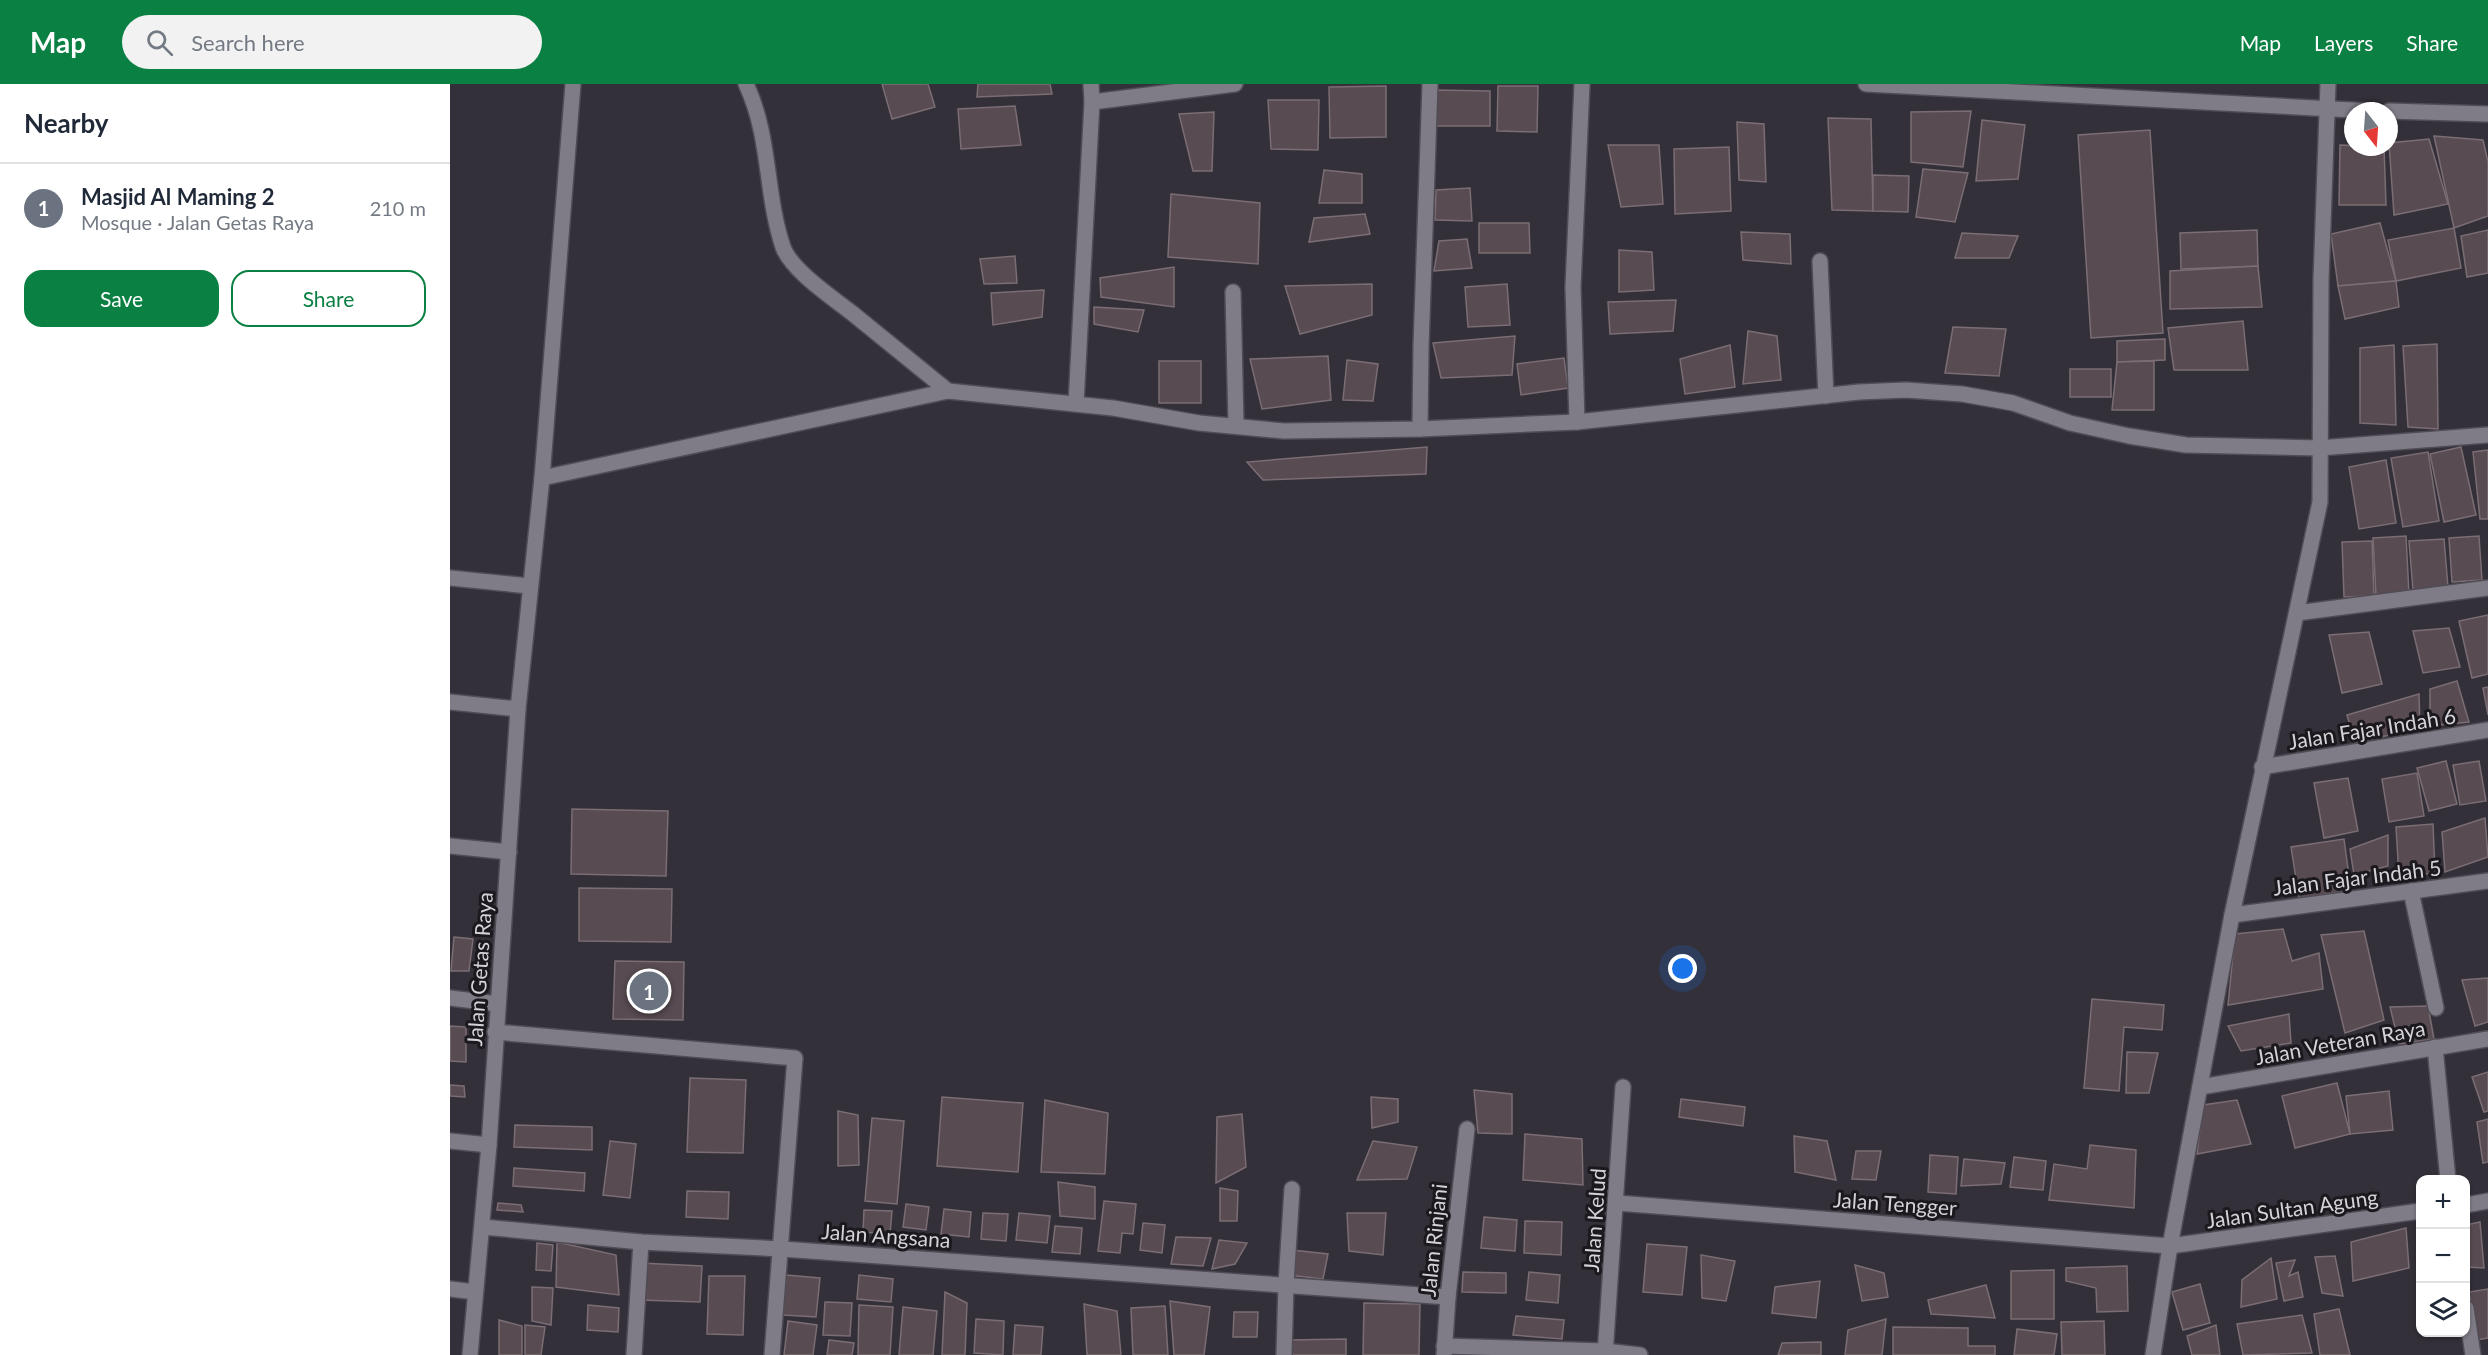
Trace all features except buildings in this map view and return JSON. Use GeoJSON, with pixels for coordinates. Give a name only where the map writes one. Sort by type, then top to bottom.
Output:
{"type":"FeatureCollection","features":[{"type":"Feature","properties":{"kind":"street","name":"Jalan Getas Raya"},"geometry":{"type":"LineString","coordinates":[[470,1355],[483,1227],[518,709],[542,478],[573,84]]}},
{"type":"Feature","properties":{"kind":"street"},"geometry":{"type":"LineString","coordinates":[[746,84],[758,116],[767,154],[778,228],[784,251],[818,285],[948,391]]}},
{"type":"Feature","properties":{"kind":"street"},"geometry":{"type":"LineString","coordinates":[[1076,404],[1092,102],[1091,84]]}},
{"type":"Feature","properties":{"kind":"street"},"geometry":{"type":"LineString","coordinates":[[1092,102],[1235,84]]}},
{"type":"Feature","properties":{"kind":"street"},"geometry":{"type":"LineString","coordinates":[[1420,429],[1430,84]]}},
{"type":"Feature","properties":{"kind":"street"},"geometry":{"type":"LineString","coordinates":[[1577,422],[1573,287],[1582,84]]}},
{"type":"Feature","properties":{"kind":"street"},"geometry":{"type":"LineString","coordinates":[[1866,84],[2344,110]]}},
{"type":"Feature","properties":{"kind":"street"},"geometry":{"type":"LineString","coordinates":[[2153,1355],[2170,1246],[2232,915],[2320,502],[2320,280],[2328,84]]}},
{"type":"Feature","properties":{"kind":"street"},"geometry":{"type":"LineString","coordinates":[[2398,111],[2488,114]]}},
{"type":"Feature","properties":{"kind":"street"},"geometry":{"type":"LineString","coordinates":[[1820,261],[1826,396]]}},
{"type":"Feature","properties":{"kind":"street"},"geometry":{"type":"LineString","coordinates":[[1233,292],[1236,425]]}},
{"type":"Feature","properties":{"kind":"street"},"geometry":{"type":"LineString","coordinates":[[542,478],[948,391],[1076,404],[1199,423],[1284,431],[1420,429],[1577,422],[1906,390],[1962,394],[2013,403],[2070,423],[2186,445],[2319,448],[2488,435]]}},
{"type":"Feature","properties":{"kind":"street"},"geometry":{"type":"LineString","coordinates":[[450,578],[529,586]]}},
{"type":"Feature","properties":{"kind":"street"},"geometry":{"type":"LineString","coordinates":[[2297,613],[2488,588]]}},
{"type":"Feature","properties":{"kind":"street"},"geometry":{"type":"LineString","coordinates":[[450,702],[518,709]]}},
{"type":"Feature","properties":{"kind":"street","name":"Jalan Fajar Indah 6"},"geometry":{"type":"LineString","coordinates":[[2262,767],[2488,730]]}},
{"type":"Feature","properties":{"kind":"street"},"geometry":{"type":"LineString","coordinates":[[450,846],[509,852]]}},
{"type":"Feature","properties":{"kind":"street","name":"Jalan Fajar Indah 5"},"geometry":{"type":"LineString","coordinates":[[2232,915],[2488,881]]}},
{"type":"Feature","properties":{"kind":"street"},"geometry":{"type":"LineString","coordinates":[[2411,891],[2436,1008]]}},
{"type":"Feature","properties":{"kind":"street"},"geometry":{"type":"LineString","coordinates":[[450,998],[498,1004]]}},
{"type":"Feature","properties":{"kind":"street"},"geometry":{"type":"LineString","coordinates":[[495,1032],[795,1058],[772,1355]]}},
{"type":"Feature","properties":{"kind":"street","name":"Jalan Veteran Raya"},"geometry":{"type":"LineString","coordinates":[[2200,1087],[2488,1039]]}},
{"type":"Feature","properties":{"kind":"street"},"geometry":{"type":"LineString","coordinates":[[2435,1047],[2448,1175]]}},
{"type":"Feature","properties":{"kind":"street","name":"Jalan Kelud"},"geometry":{"type":"LineString","coordinates":[[1605,1353],[1617,1203],[1623,1087]]}},
{"type":"Feature","properties":{"kind":"street","name":"Jalan Rinjani"},"geometry":{"type":"LineString","coordinates":[[1444,1351],[1467,1130]]}},
{"type":"Feature","properties":{"kind":"street"},"geometry":{"type":"LineString","coordinates":[[450,1141],[489,1145]]}},
{"type":"Feature","properties":{"kind":"street"},"geometry":{"type":"LineString","coordinates":[[1284,1355],[1292,1189]]}},
{"type":"Feature","properties":{"kind":"street"},"geometry":{"type":"LineString","coordinates":[[2470,1204],[2488,1201]]}},
{"type":"Feature","properties":{"kind":"street","name":"Jalan Tengger"},"geometry":{"type":"LineString","coordinates":[[1617,1203],[2170,1246]]}},
{"type":"Feature","properties":{"kind":"street","name":"Jalan Sultan Agung"},"geometry":{"type":"LineString","coordinates":[[2170,1246],[2416,1212]]}},
{"type":"Feature","properties":{"kind":"street","name":"Jalan Angsana"},"geometry":{"type":"LineString","coordinates":[[483,1227],[641,1242],[782,1249],[1448,1297]]}},
{"type":"Feature","properties":{"kind":"street"},"geometry":{"type":"LineString","coordinates":[[634,1355],[641,1242]]}},
{"type":"Feature","properties":{"kind":"street"},"geometry":{"type":"LineString","coordinates":[[450,1289],[475,1292]]}},
{"type":"Feature","properties":{"kind":"street"},"geometry":{"type":"LineString","coordinates":[[2470,1335],[2473,1355]]}},
{"type":"Feature","properties":{"kind":"street"},"geometry":{"type":"LineString","coordinates":[[1444,1351],[1640,1355]]}},
{"type":"Feature","properties":{"kind":"place","name":"Masjid Al Maming 2"},"geometry":{"type":"Point","coordinates":[649,991]}}]}
